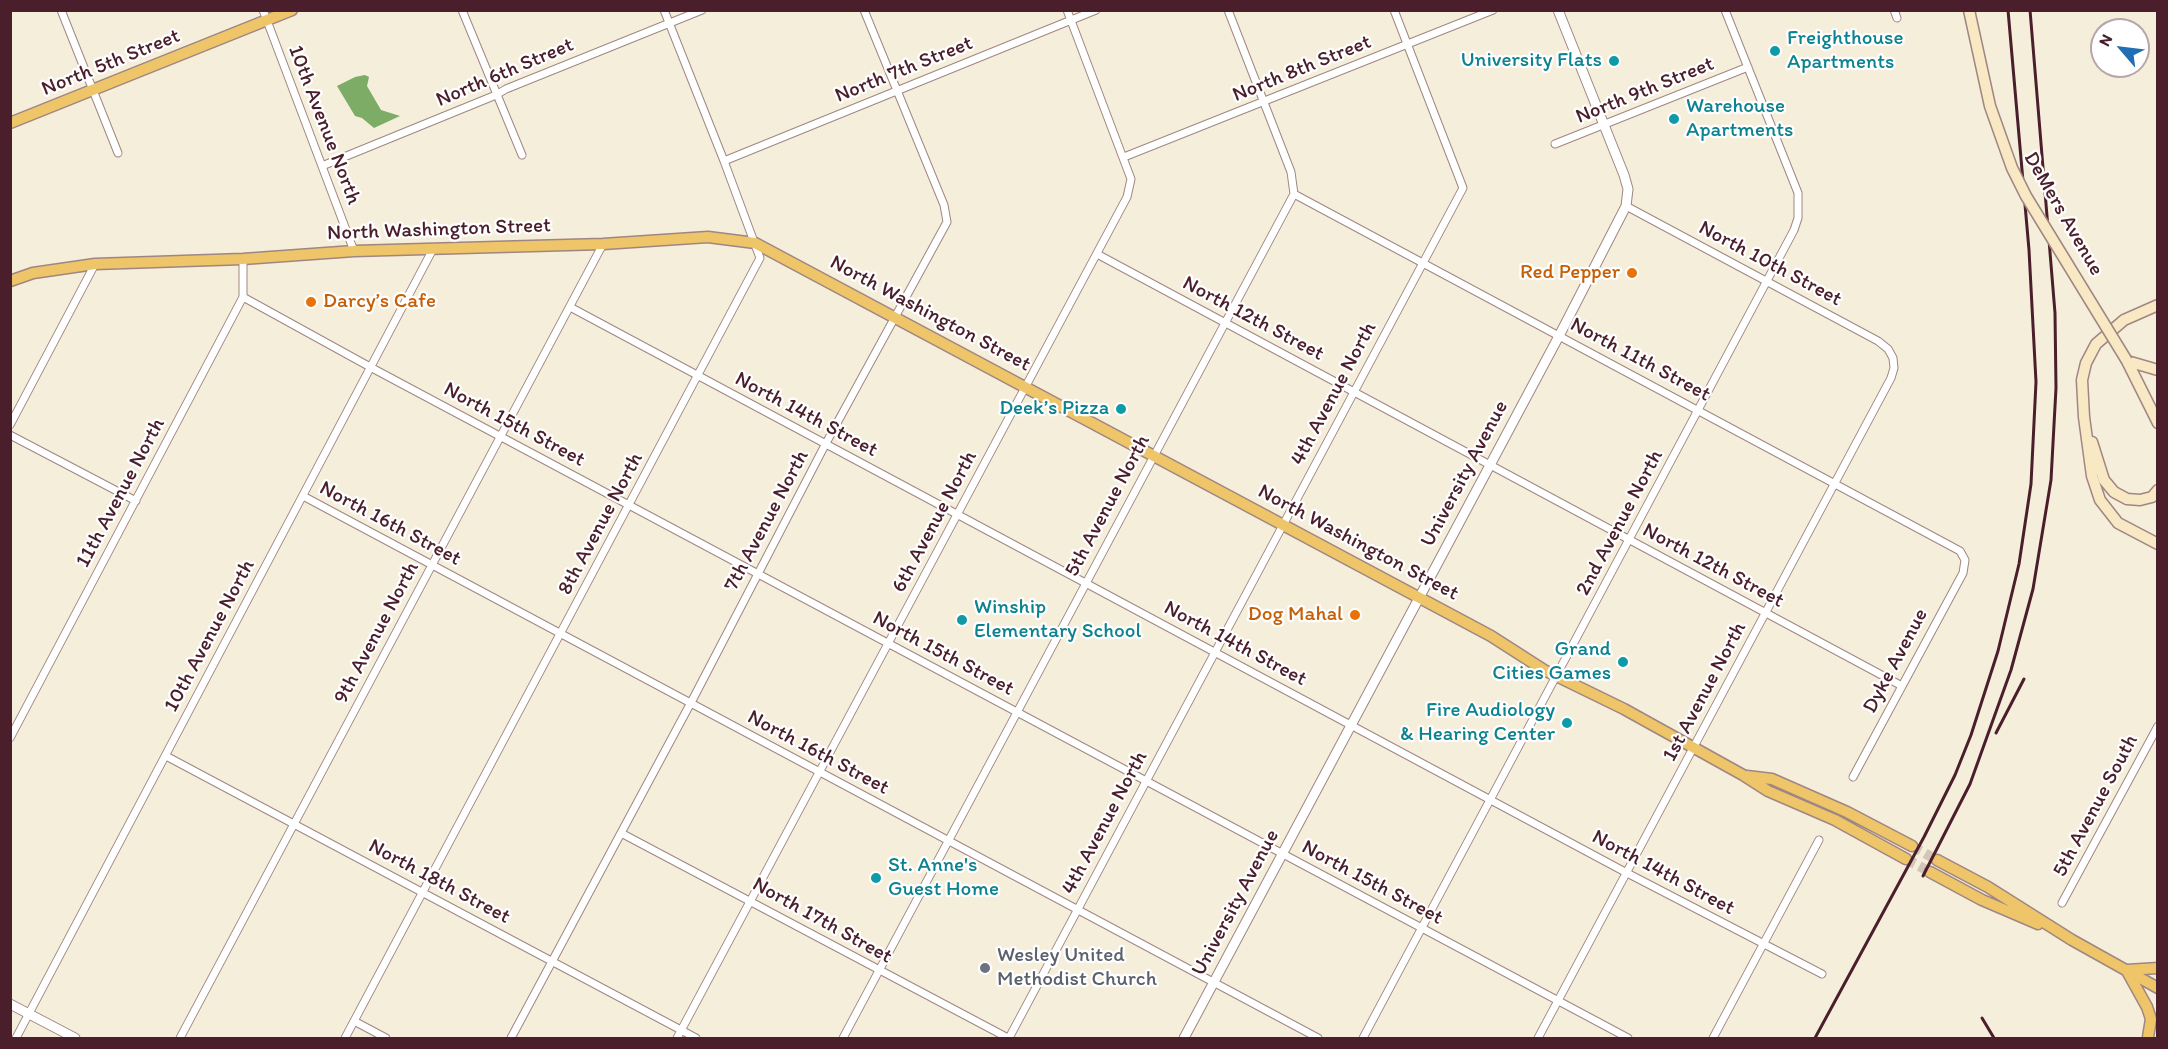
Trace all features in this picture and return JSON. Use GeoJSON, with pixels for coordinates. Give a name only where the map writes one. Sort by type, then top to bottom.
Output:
{"type":"FeatureCollection","features":[{"type":"Feature","properties":{"kind":"main road","name":"North 5th Street"},"geometry":{"type":"LineString","coordinates":[[10,123],[93,91],[265,16],[292,10]]}},
{"type":"Feature","properties":{"kind":"main road","name":"DeMers Avenue"},"geometry":{"type":"LineString","coordinates":[[1969,10],[1990,106],[2012,168],[2034,210],[2127,361],[2157,423]]}},
{"type":"Feature","properties":{"kind":"main road","name":"North Washington Street"},"geometry":{"type":"LineString","coordinates":[[10,281],[33,273],[95,264],[243,259],[354,252],[603,244],[708,237],[755,243],[1491,636],[1556,676],[1624,709],[1768,791],[1834,820],[1906,859]]}},
{"type":"Feature","properties":{"kind":"main road"},"geometry":{"type":"LineString","coordinates":[[2157,305],[2124,320],[2096,344],[2086,363],[2082,380],[2084,417],[2092,476],[2100,500],[2118,523],[2157,544]]}},
{"type":"Feature","properties":{"kind":"main road"},"geometry":{"type":"LineString","coordinates":[[2127,361],[2157,370]]}},
{"type":"Feature","properties":{"kind":"main road"},"geometry":{"type":"LineString","coordinates":[[2084,417],[2104,480],[2114,492],[2127,499],[2140,500],[2152,497],[2157,490]]}},
{"type":"Feature","properties":{"kind":"main road","name":"North Washington Street"},"geometry":{"type":"LineString","coordinates":[[1743,775],[1772,779],[1847,812],[1912,846]]}},
{"type":"Feature","properties":{"kind":"main road"},"geometry":{"type":"LineString","coordinates":[[1937,860],[1988,887],[2157,988]]}},
{"type":"Feature","properties":{"kind":"main road"},"geometry":{"type":"LineString","coordinates":[[1930,872],[1982,900],[2072,939]]}},
{"type":"Feature","properties":{"kind":"main road"},"geometry":{"type":"LineString","coordinates":[[2127,970],[2157,968]]}},
{"type":"Feature","properties":{"kind":"main road"},"geometry":{"type":"LineString","coordinates":[[2127,970],[2151,1019],[2148,1038]]}},
{"type":"Feature","properties":{"kind":"main road"},"geometry":{"type":"LineString","coordinates":[[2148,1038],[2157,1020]]}},
{"type":"Feature","properties":{"kind":"street"},"geometry":{"type":"LineString","coordinates":[[61,10],[118,153]]}},
{"type":"Feature","properties":{"kind":"street"},"geometry":{"type":"LineString","coordinates":[[462,10],[522,155]]}},
{"type":"Feature","properties":{"kind":"street","name":"8th Avenue North"},"geometry":{"type":"LineString","coordinates":[[345,1038],[760,258],[664,10]]}},
{"type":"Feature","properties":{"kind":"street","name":"North 6th Street"},"geometry":{"type":"LineString","coordinates":[[322,166],[702,10]]}},
{"type":"Feature","properties":{"kind":"street","name":"7th Avenue North"},"geometry":{"type":"LineString","coordinates":[[511,1038],[825,445],[947,222],[944,205],[864,10]]}},
{"type":"Feature","properties":{"kind":"street","name":"6th Avenue North"},"geometry":{"type":"LineString","coordinates":[[677,1038],[1131,187],[1131,179],[1124,157],[1067,10]]}},
{"type":"Feature","properties":{"kind":"street","name":"North 7th Street"},"geometry":{"type":"LineString","coordinates":[[724,161],[1096,10]]}},
{"type":"Feature","properties":{"kind":"street"},"geometry":{"type":"LineString","coordinates":[[1228,10],[1292,172],[1294,194]]}},
{"type":"Feature","properties":{"kind":"street","name":"4th Avenue North"},"geometry":{"type":"LineString","coordinates":[[1009,1038],[1463,188],[1394,10]]}},
{"type":"Feature","properties":{"kind":"street","name":"North 8th Street"},"geometry":{"type":"LineString","coordinates":[[1124,157],[1493,10]]}},
{"type":"Feature","properties":{"kind":"street"},"geometry":{"type":"LineString","coordinates":[[1558,10],[1624,175],[1628,189],[1626,206]]}},
{"type":"Feature","properties":{"kind":"street","name":"2nd Avenue North"},"geometry":{"type":"LineString","coordinates":[[1363,1038],[1794,230],[1799,206],[1798,193],[1725,10]]}},
{"type":"Feature","properties":{"kind":"street","name":"10th Avenue North"},"geometry":{"type":"LineString","coordinates":[[265,16],[354,252]]}},
{"type":"Feature","properties":{"kind":"street","name":"North 9th Street"},"geometry":{"type":"LineString","coordinates":[[1555,144],[1748,67]]}},
{"type":"Feature","properties":{"kind":"street","name":"North 11th Street"},"geometry":{"type":"LineString","coordinates":[[1294,194],[1960,551],[1965,560]]}},
{"type":"Feature","properties":{"kind":"street","name":"5th Avenue North"},"geometry":{"type":"LineString","coordinates":[[843,1038],[1294,194]]}},
{"type":"Feature","properties":{"kind":"street","name":"North 10th Street"},"geometry":{"type":"LineString","coordinates":[[1626,206],[1878,341],[1888,349],[1893,358]]}},
{"type":"Feature","properties":{"kind":"street","name":"University Avenue"},"geometry":{"type":"LineString","coordinates":[[1184,1038],[1559,336],[1626,206]]}},
{"type":"Feature","properties":{"kind":"street","name":"9th Avenue North"},"geometry":{"type":"LineString","coordinates":[[180,1038],[603,244]]}},
{"type":"Feature","properties":{"kind":"street","name":"10th Avenue North"},"geometry":{"type":"LineString","coordinates":[[16,1038],[433,249]]}},
{"type":"Feature","properties":{"kind":"street","name":"North 12th Street"},"geometry":{"type":"LineString","coordinates":[[1097,254],[1902,686]]}},
{"type":"Feature","properties":{"kind":"street","name":"11th Avenue North"},"geometry":{"type":"LineString","coordinates":[[10,738],[243,297],[243,259]]}},
{"type":"Feature","properties":{"kind":"street"},"geometry":{"type":"LineString","coordinates":[[10,425],[95,264]]}},
{"type":"Feature","properties":{"kind":"street","name":"North 15th Street"},"geometry":{"type":"LineString","coordinates":[[243,297],[629,506],[1628,1038]]}},
{"type":"Feature","properties":{"kind":"street","name":"North 14th Street"},"geometry":{"type":"LineString","coordinates":[[570,307],[1627,873],[1822,974]]}},
{"type":"Feature","properties":{"kind":"street","name":"1st Avenue North"},"geometry":{"type":"LineString","coordinates":[[1538,1038],[1891,378],[1894,368],[1893,358]]}},
{"type":"Feature","properties":{"kind":"street"},"geometry":{"type":"LineString","coordinates":[[10,435],[136,501]]}},
{"type":"Feature","properties":{"kind":"street","name":"North 16th Street"},"geometry":{"type":"LineString","coordinates":[[303,496],[1318,1038]]}},
{"type":"Feature","properties":{"kind":"street","name":"Dyke Avenue"},"geometry":{"type":"LineString","coordinates":[[1853,777],[1963,573],[1965,560]]}},
{"type":"Feature","properties":{"kind":"street","name":"5th Avenue South"},"geometry":{"type":"LineString","coordinates":[[2062,903],[2157,726]]}},
{"type":"Feature","properties":{"kind":"street","name":"North 18th Street"},"geometry":{"type":"LineString","coordinates":[[166,756],[696,1038]]}},
{"type":"Feature","properties":{"kind":"street","name":"North 17th Street"},"geometry":{"type":"LineString","coordinates":[[621,832],[751,900],[879,972],[1009,1038]]}},
{"type":"Feature","properties":{"kind":"street"},"geometry":{"type":"LineString","coordinates":[[1713,1038],[1819,840]]}},
{"type":"Feature","properties":{"kind":"street"},"geometry":{"type":"LineString","coordinates":[[10,1004],[75,1038]]}},
{"type":"Feature","properties":{"kind":"street"},"geometry":{"type":"LineString","coordinates":[[354,1021],[386,1038]]}},
{"type":"Feature","properties":{"kind":"green space"},"geometry":{"type":"Polygon","coordinates":[[[365,75],[369,77],[367,86],[381,110],[400,116],[374,128],[362,118],[355,116],[337,86],[365,75]]]}},
{"type":"Feature","properties":{"kind":"tunnel"},"geometry":{"type":"LineString","coordinates":[[1912,846],[1937,860]]}},
{"type":"Feature","properties":{"kind":"tunnel"},"geometry":{"type":"LineString","coordinates":[[1906,859],[1930,872]]}},
{"type":"Feature","properties":{"kind":"railway"},"geometry":{"type":"LineString","coordinates":[[1815,1038],[1955,775],[1971,735],[1998,651],[2019,564],[2031,484],[2036,382],[2029,250],[2008,10]]}},
{"type":"Feature","properties":{"kind":"railway"},"geometry":{"type":"LineString","coordinates":[[1923,876],[1970,784],[2011,670],[2033,589],[2051,480],[2056,388],[2055,313],[2030,10]]}},
{"type":"Feature","properties":{"kind":"railway"},"geometry":{"type":"LineString","coordinates":[[1996,733],[2024,679]]}},
{"type":"Feature","properties":{"kind":"railway"},"geometry":{"type":"LineString","coordinates":[[1982,1018],[1994,1038]]}},
{"type":"Feature","properties":{"kind":"place","name":"Freighthouse Apartments"},"geometry":{"type":"Point","coordinates":[1775,51]}},
{"type":"Feature","properties":{"kind":"place","name":"University Flats"},"geometry":{"type":"Point","coordinates":[1614,61]}},
{"type":"Feature","properties":{"kind":"place","name":"Warehouse Apartments"},"geometry":{"type":"Point","coordinates":[1674,119]}},
{"type":"Feature","properties":{"kind":"place","name":"Red Pepper"},"geometry":{"type":"Point","coordinates":[1632,273]}},
{"type":"Feature","properties":{"kind":"place","name":"Darcy’s Cafe"},"geometry":{"type":"Point","coordinates":[311,302]}},
{"type":"Feature","properties":{"kind":"place","name":"Deek’s Pizza"},"geometry":{"type":"Point","coordinates":[1121,409]}},
{"type":"Feature","properties":{"kind":"place","name":"Dog Mahal"},"geometry":{"type":"Point","coordinates":[1355,615]}},
{"type":"Feature","properties":{"kind":"place","name":"Winship Elementary School"},"geometry":{"type":"Point","coordinates":[962,620]}},
{"type":"Feature","properties":{"kind":"place","name":"Grand Cities Games"},"geometry":{"type":"Point","coordinates":[1623,662]}},
{"type":"Feature","properties":{"kind":"place","name":"Fire Audiology & Hearing Center"},"geometry":{"type":"Point","coordinates":[1567,723]}},
{"type":"Feature","properties":{"kind":"place","name":"St. Anne's Guest Home"},"geometry":{"type":"Point","coordinates":[876,878]}},
{"type":"Feature","properties":{"kind":"place","name":"Wesley United Methodist Church"},"geometry":{"type":"Point","coordinates":[985,968]}}]}
